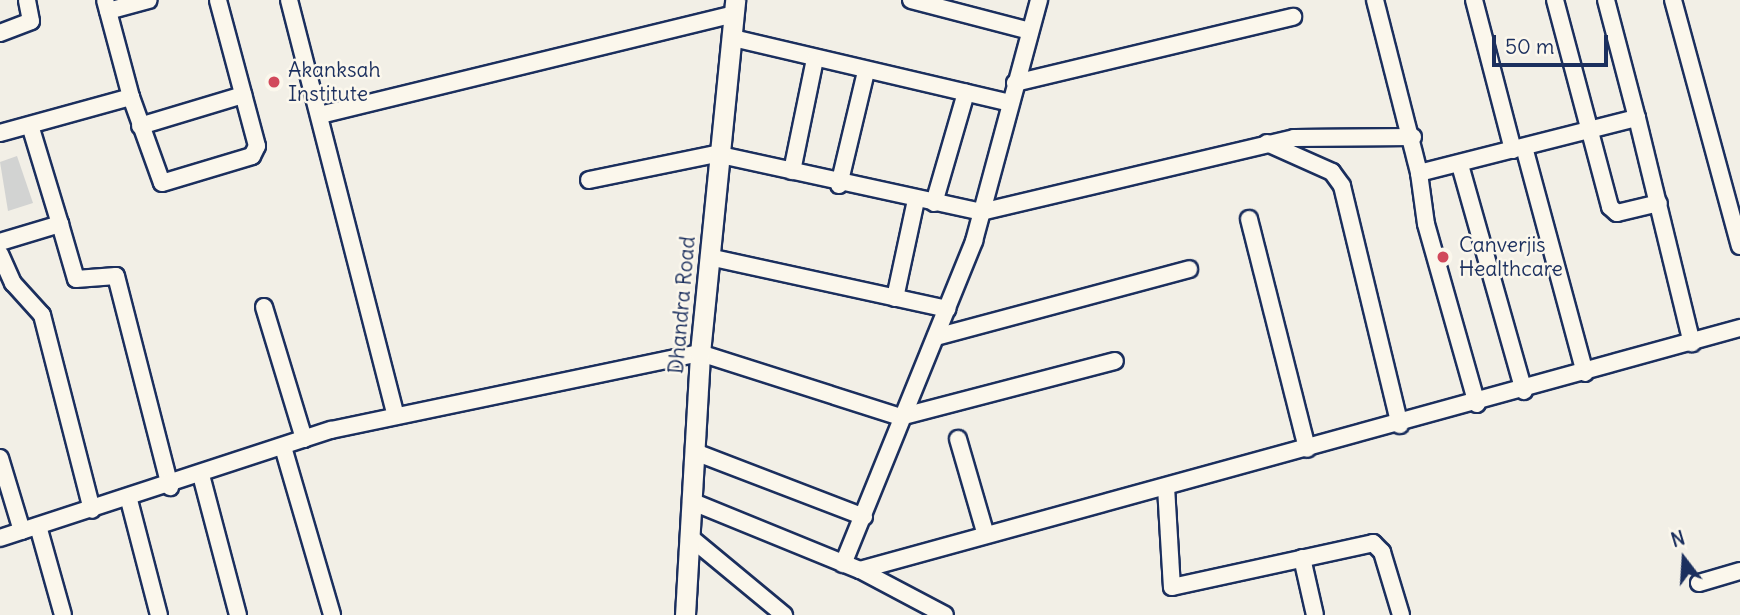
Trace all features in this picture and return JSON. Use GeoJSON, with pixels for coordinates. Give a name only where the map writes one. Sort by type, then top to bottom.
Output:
{"type":"FeatureCollection","features":[{"type":"Feature","properties":{"kind":"street"},"geometry":{"type":"LineString","coordinates":[[0,33],[31,21],[27,0]]}},
{"type":"Feature","properties":{"kind":"street"},"geometry":{"type":"LineString","coordinates":[[149,0],[106,6],[158,181],[182,180],[256,152],[218,0]]}},
{"type":"Feature","properties":{"kind":"street"},"geometry":{"type":"LineString","coordinates":[[911,0],[1030,31]]}},
{"type":"Feature","properties":{"kind":"street"},"geometry":{"type":"LineString","coordinates":[[842,564],[864,517],[900,417],[936,337],[981,212],[1039,0]]}},
{"type":"Feature","properties":{"kind":"street"},"geometry":{"type":"LineString","coordinates":[[1376,0],[1413,137],[1426,225],[1477,404]]}},
{"type":"Feature","properties":{"kind":"street"},"geometry":{"type":"LineString","coordinates":[[1474,0],[1585,373]]}},
{"type":"Feature","properties":{"kind":"street"},"geometry":{"type":"LineString","coordinates":[[1555,0],[1612,211],[1659,203]]}},
{"type":"Feature","properties":{"kind":"street"},"geometry":{"type":"LineString","coordinates":[[1606,0],[1692,343]]}},
{"type":"Feature","properties":{"kind":"street"},"geometry":{"type":"LineString","coordinates":[[1673,0],[1740,246]]}},
{"type":"Feature","properties":{"kind":"street"},"geometry":{"type":"LineString","coordinates":[[293,1],[395,414]]}},
{"type":"Feature","properties":{"kind":"street"},"geometry":{"type":"LineString","coordinates":[[320,116],[735,7]]}},
{"type":"Feature","properties":{"kind":"street","name":"Dhandra Road"},"geometry":{"type":"LineString","coordinates":[[685,615],[694,502],[699,353],[716,154],[735,7]]}},
{"type":"Feature","properties":{"kind":"street"},"geometry":{"type":"LineString","coordinates":[[1015,83],[1293,17]]}},
{"type":"Feature","properties":{"kind":"street"},"geometry":{"type":"LineString","coordinates":[[733,38],[866,72],[1010,103]]}},
{"type":"Feature","properties":{"kind":"street"},"geometry":{"type":"LineString","coordinates":[[792,171],[815,59]]}},
{"type":"Feature","properties":{"kind":"street"},"geometry":{"type":"LineString","coordinates":[[839,184],[866,72]]}},
{"type":"Feature","properties":{"kind":"street"},"geometry":{"type":"LineString","coordinates":[[934,203],[966,93]]}},
{"type":"Feature","properties":{"kind":"street"},"geometry":{"type":"LineString","coordinates":[[140,126],[243,95]]}},
{"type":"Feature","properties":{"kind":"street"},"geometry":{"type":"LineString","coordinates":[[0,133],[131,97]]}},
{"type":"Feature","properties":{"kind":"street"},"geometry":{"type":"LineString","coordinates":[[1419,173],[1637,118]]}},
{"type":"Feature","properties":{"kind":"street"},"geometry":{"type":"LineString","coordinates":[[30,125],[76,279],[116,276],[170,487]]}},
{"type":"Feature","properties":{"kind":"street"},"geometry":{"type":"LineString","coordinates":[[589,180],[716,154],[839,184],[981,212],[1267,143],[1413,137]]}},
{"type":"Feature","properties":{"kind":"street"},"geometry":{"type":"LineString","coordinates":[[1267,143],[1338,177],[1400,425]]}},
{"type":"Feature","properties":{"kind":"street"},"geometry":{"type":"LineString","coordinates":[[1460,164],[1524,391]]}},
{"type":"Feature","properties":{"kind":"street"},"geometry":{"type":"LineString","coordinates":[[895,298],[916,200]]}},
{"type":"Feature","properties":{"kind":"street"},"geometry":{"type":"LineString","coordinates":[[1249,219],[1307,449]]}},
{"type":"Feature","properties":{"kind":"street"},"geometry":{"type":"LineString","coordinates":[[0,242],[60,225]]}},
{"type":"Feature","properties":{"kind":"street"},"geometry":{"type":"LineString","coordinates":[[0,254],[13,283],[42,315],[92,510]]}},
{"type":"Feature","properties":{"kind":"street"},"geometry":{"type":"LineString","coordinates":[[709,257],[947,309]]}},
{"type":"Feature","properties":{"kind":"street"},"geometry":{"type":"LineString","coordinates":[[936,337],[1189,269]]}},
{"type":"Feature","properties":{"kind":"street"},"geometry":{"type":"LineString","coordinates":[[264,307],[303,439]]}},
{"type":"Feature","properties":{"kind":"street"},"geometry":{"type":"LineString","coordinates":[[860,570],[985,532],[1477,404],[1740,328]]}},
{"type":"Feature","properties":{"kind":"street"},"geometry":{"type":"LineString","coordinates":[[0,538],[170,487],[303,439],[395,414],[699,353],[900,417],[1115,361]]}},
{"type":"Feature","properties":{"kind":"street"},"geometry":{"type":"LineString","coordinates":[[958,439],[985,532]]}},
{"type":"Feature","properties":{"kind":"street"},"geometry":{"type":"LineString","coordinates":[[283,447],[332,615]]}},
{"type":"Feature","properties":{"kind":"street"},"geometry":{"type":"LineString","coordinates":[[695,452],[864,517]]}},
{"type":"Feature","properties":{"kind":"street"},"geometry":{"type":"LineString","coordinates":[[0,458],[22,531]]}},
{"type":"Feature","properties":{"kind":"street"},"geometry":{"type":"LineString","coordinates":[[201,475],[238,615]]}},
{"type":"Feature","properties":{"kind":"street"},"geometry":{"type":"LineString","coordinates":[[1166,487],[1172,587],[1302,558],[1378,545],[1401,615]]}},
{"type":"Feature","properties":{"kind":"street"},"geometry":{"type":"LineString","coordinates":[[129,499],[159,615]]}},
{"type":"Feature","properties":{"kind":"street"},"geometry":{"type":"LineString","coordinates":[[694,502],[860,570],[946,615]]}},
{"type":"Feature","properties":{"kind":"street"},"geometry":{"type":"LineString","coordinates":[[38,526],[63,615]]}},
{"type":"Feature","properties":{"kind":"street"},"geometry":{"type":"LineString","coordinates":[[691,538],[784,615]]}},
{"type":"Feature","properties":{"kind":"street"},"geometry":{"type":"LineString","coordinates":[[1302,558],[1315,615]]}},
{"type":"Feature","properties":{"kind":"street"},"geometry":{"type":"LineString","coordinates":[[1699,583],[1740,571]]}},
{"type":"Feature","properties":{"kind":"shaded area"},"geometry":{"type":"Polygon","coordinates":[[[17,156],[33,203],[8,211],[0,162],[17,156]]]}},
{"type":"Feature","properties":{"kind":"place","name":"Akanksah Institute"},"geometry":{"type":"Point","coordinates":[274,82]}},
{"type":"Feature","properties":{"kind":"place","name":"Canverjis Healthcare"},"geometry":{"type":"Point","coordinates":[1443,257]}}]}
